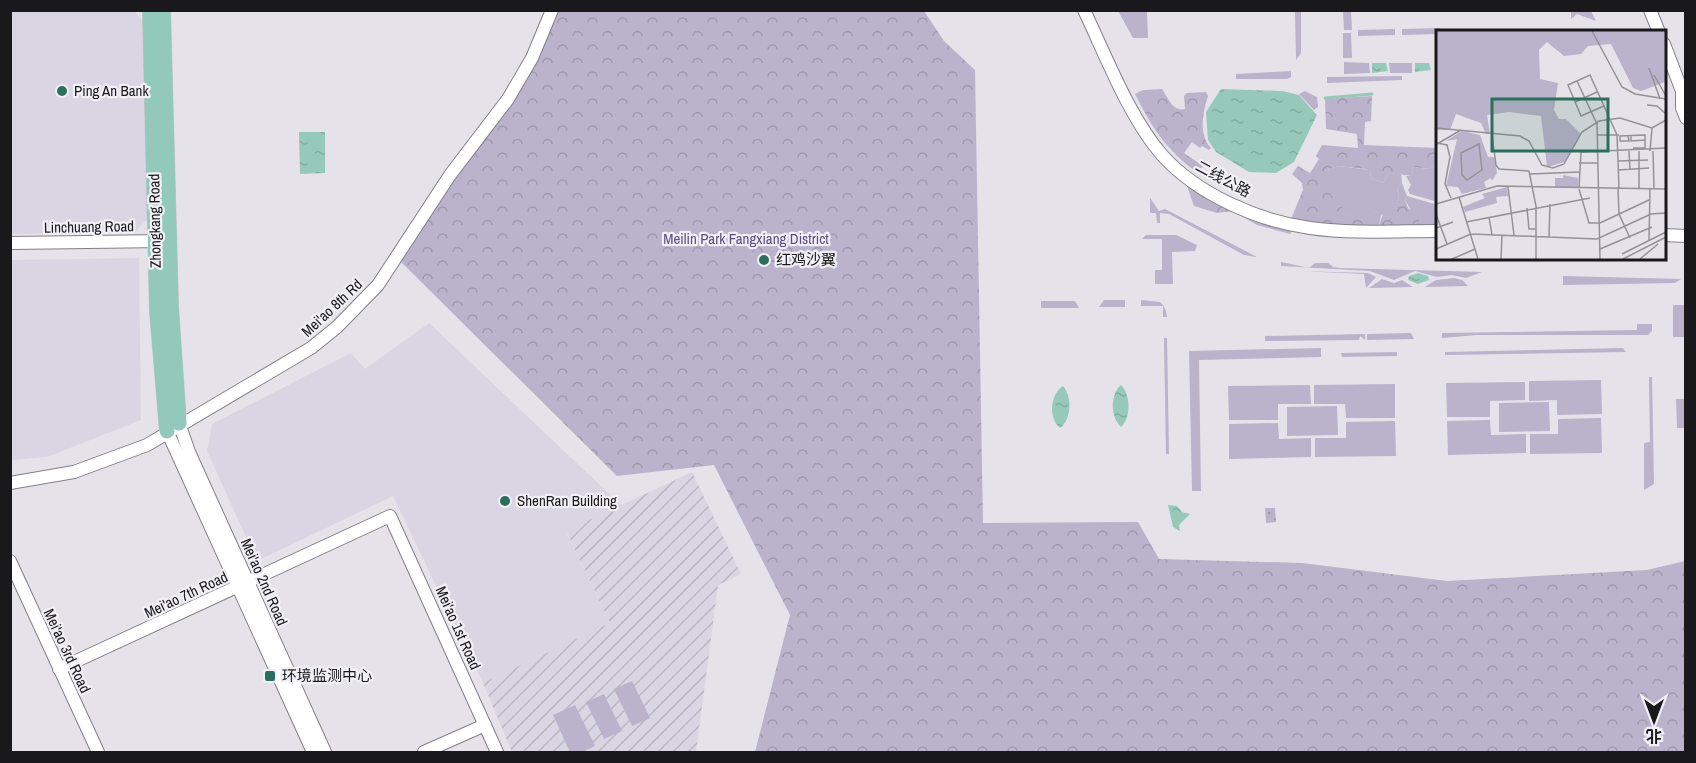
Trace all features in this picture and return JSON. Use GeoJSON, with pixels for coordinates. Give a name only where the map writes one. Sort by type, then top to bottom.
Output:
{"type":"FeatureCollection","features":[{"type":"Feature","properties":{"kind":"main road","name":"Zhongkang Road"},"geometry":{"type":"LineString","coordinates":[[150,10],[162,241],[176,406],[173,427]]}},
{"type":"Feature","properties":{"kind":"main road","name":"Zhongkang Road"},"geometry":{"type":"LineString","coordinates":[[162,241],[163,10]]}},
{"type":"Feature","properties":{"kind":"street","name":"Mei'ao 8th Rd"},"geometry":{"type":"LineString","coordinates":[[10,483],[74,472],[147,445],[173,427],[316,345],[357,309],[378,285],[450,175],[508,99],[532,58],[552,10]]}},
{"type":"Feature","properties":{"kind":"street","name":"二线公路"},"geometry":{"type":"LineString","coordinates":[[1084,10],[1146,134],[1161,154],[1196,184],[1254,212],[1310,228],[1436,231]]}},
{"type":"Feature","properties":{"kind":"street"},"geometry":{"type":"LineString","coordinates":[[1653,13],[1658,30]]}},
{"type":"Feature","properties":{"kind":"street"},"geometry":{"type":"LineString","coordinates":[[1666,47],[1683,91],[1682,108],[1686,118]]}},
{"type":"Feature","properties":{"kind":"street"},"geometry":{"type":"LineString","coordinates":[[1666,59],[1677,93],[1684,101]]}},
{"type":"Feature","properties":{"kind":"street"},"geometry":{"type":"LineString","coordinates":[[1666,235],[1686,236]]}},
{"type":"Feature","properties":{"kind":"street","name":"Linchuang Road"},"geometry":{"type":"LineString","coordinates":[[10,243],[162,241]]}},
{"type":"Feature","properties":{"kind":"street","name":"Mei'ao 2nd Road"},"geometry":{"type":"LineString","coordinates":[[173,427],[189,452],[313,753]]}},
{"type":"Feature","properties":{"kind":"street","name":"Mei'ao 7th Road"},"geometry":{"type":"LineString","coordinates":[[59,669],[390,516]]}},
{"type":"Feature","properties":{"kind":"street","name":"Mei'ao 1st Road"},"geometry":{"type":"LineString","coordinates":[[390,516],[497,753]]}},
{"type":"Feature","properties":{"kind":"street","name":"Mei'ao 3rd Road"},"geometry":{"type":"LineString","coordinates":[[10,561],[98,753]]}},
{"type":"Feature","properties":{"kind":"street","name":"Mei'ao 2nd Road"},"geometry":{"type":"LineString","coordinates":[[243,585],[325,753]]}},
{"type":"Feature","properties":{"kind":"street"},"geometry":{"type":"LineString","coordinates":[[424,753],[485,724]]}},
{"type":"Feature","properties":{"kind":"shaded area"},"geometry":{"type":"Polygon","coordinates":[[[10,11],[135,11],[146,27],[149,217],[134,233],[11,234],[10,11]]]}},
{"type":"Feature","properties":{"kind":"shaded area"},"geometry":{"type":"Polygon","coordinates":[[[139,258],[141,420],[47,457],[11,460],[11,260],[139,258]]]}},
{"type":"Feature","properties":{"kind":"shaded area","name":"ShenRan Building"},"geometry":{"type":"Polygon","coordinates":[[[429,323],[621,505],[566,532],[610,623],[483,683],[393,496],[257,561],[207,451],[212,424],[351,353],[365,369],[429,323]]]}},
{"type":"Feature","properties":{"kind":"shaded area"},"geometry":{"type":"Polygon","coordinates":[[[692,472],[741,574],[718,585],[696,752],[512,752],[483,683],[610,623],[566,531],[692,472]]]}},
{"type":"Feature","properties":{"kind":"green space","name":"Meilin Park Fangxiang District"},"geometry":{"type":"Polygon","coordinates":[[[552,11],[924,11],[944,41],[975,70],[983,523],[1138,522],[1159,559],[1302,563],[1447,581],[1647,570],[1685,561],[1685,752],[755,752],[790,615],[714,465],[617,476],[397,258],[508,99],[552,11]]]}},
{"type":"Feature","properties":{"kind":"green space"},"geometry":{"type":"Polygon","coordinates":[[[1118,11],[1147,11],[1148,38],[1133,38],[1118,11]]]}},
{"type":"Feature","properties":{"kind":"green space"},"geometry":{"type":"Polygon","coordinates":[[[1295,11],[1301,11],[1301,53],[1296,60],[1295,11]]]}},
{"type":"Feature","properties":{"kind":"green space"},"geometry":{"type":"Polygon","coordinates":[[[1343,11],[1351,11],[1352,30],[1344,30],[1343,11]]]}},
{"type":"Feature","properties":{"kind":"green space"},"geometry":{"type":"Polygon","coordinates":[[[1571,11],[1591,11],[1596,21],[1577,14],[1571,19],[1571,11]]]}},
{"type":"Feature","properties":{"kind":"green space"},"geometry":{"type":"Polygon","coordinates":[[[1440,28],[1436,30],[1436,34],[1402,35],[1402,29],[1440,28]]]}},
{"type":"Feature","properties":{"kind":"green space"},"geometry":{"type":"Polygon","coordinates":[[[1395,29],[1395,35],[1358,36],[1358,30],[1395,29]]]}},
{"type":"Feature","properties":{"kind":"green space"},"geometry":{"type":"Polygon","coordinates":[[[1343,33],[1351,33],[1352,58],[1343,58],[1343,33]]]}},
{"type":"Feature","properties":{"kind":"green space"},"geometry":{"type":"Polygon","coordinates":[[[1344,62],[1369,63],[1370,73],[1344,74],[1344,62]]]}},
{"type":"Feature","properties":{"kind":"green space"},"geometry":{"type":"Polygon","coordinates":[[[1389,63],[1412,63],[1412,73],[1390,73],[1389,63]]]}},
{"type":"Feature","properties":{"kind":"green space"},"geometry":{"type":"Polygon","coordinates":[[[1291,71],[1291,77],[1287,79],[1236,79],[1236,74],[1291,71]]]}},
{"type":"Feature","properties":{"kind":"green space"},"geometry":{"type":"Polygon","coordinates":[[[1402,76],[1402,80],[1327,83],[1327,77],[1402,76]]]}},
{"type":"Feature","properties":{"kind":"green space"},"geometry":{"type":"Polygon","coordinates":[[[1162,89],[1171,104],[1181,109],[1185,109],[1184,96],[1187,93],[1206,92],[1208,96],[1203,116],[1203,130],[1211,148],[1209,150],[1202,146],[1200,148],[1192,142],[1184,153],[1203,166],[1198,173],[1177,156],[1161,138],[1135,94],[1143,90],[1162,89]]]}},
{"type":"Feature","properties":{"kind":"green space"},"geometry":{"type":"Polygon","coordinates":[[[1305,91],[1317,97],[1318,107],[1314,110],[1299,94],[1305,91]]]}},
{"type":"Feature","properties":{"kind":"green space"},"geometry":{"type":"Polygon","coordinates":[[[1372,96],[1371,121],[1365,122],[1364,145],[1436,148],[1436,165],[1429,169],[1413,167],[1412,176],[1389,173],[1383,183],[1371,178],[1370,171],[1366,169],[1339,166],[1324,171],[1324,188],[1348,216],[1369,211],[1372,215],[1372,225],[1309,225],[1291,219],[1303,190],[1302,183],[1292,174],[1298,166],[1310,173],[1319,159],[1316,156],[1322,145],[1358,148],[1357,134],[1326,129],[1325,99],[1372,96]]]}},
{"type":"Feature","properties":{"kind":"green space"},"geometry":{"type":"Polygon","coordinates":[[[1436,165],[1436,201],[1410,194],[1408,190],[1411,185],[1406,176],[1412,176],[1413,167],[1429,169],[1436,165]]]}},
{"type":"Feature","properties":{"kind":"green space"},"geometry":{"type":"Polygon","coordinates":[[[1339,166],[1370,170],[1371,178],[1383,183],[1389,173],[1401,174],[1402,183],[1397,189],[1399,196],[1395,208],[1381,215],[1379,225],[1372,225],[1372,215],[1348,216],[1324,188],[1324,171],[1339,166]]]}},
{"type":"Feature","properties":{"kind":"green space"},"geometry":{"type":"Polygon","coordinates":[[[1402,183],[1407,196],[1405,200],[1408,208],[1418,214],[1420,226],[1379,225],[1384,211],[1395,208],[1399,196],[1397,189],[1402,183]]]}},
{"type":"Feature","properties":{"kind":"green space"},"geometry":{"type":"Polygon","coordinates":[[[1187,186],[1293,228],[1290,234],[1257,225],[1233,211],[1217,213],[1194,206],[1187,186]]]}},
{"type":"Feature","properties":{"kind":"green space"},"geometry":{"type":"Polygon","coordinates":[[[1407,196],[1436,204],[1436,226],[1420,226],[1405,200],[1407,196]]]}},
{"type":"Feature","properties":{"kind":"green space"},"geometry":{"type":"Polygon","coordinates":[[[1150,198],[1159,211],[1165,209],[1257,257],[1244,255],[1169,214],[1160,213],[1160,223],[1157,223],[1156,213],[1150,213],[1150,198]]]}},
{"type":"Feature","properties":{"kind":"green space"},"geometry":{"type":"Polygon","coordinates":[[[1146,235],[1176,235],[1197,245],[1195,251],[1172,252],[1173,284],[1155,284],[1155,270],[1162,270],[1162,239],[1142,239],[1146,235]]]}},
{"type":"Feature","properties":{"kind":"green space"},"geometry":{"type":"Polygon","coordinates":[[[1281,262],[1306,267],[1281,266],[1281,262]]]}},
{"type":"Feature","properties":{"kind":"green space"},"geometry":{"type":"Polygon","coordinates":[[[1315,263],[1328,263],[1340,268],[1482,272],[1466,278],[1452,275],[1437,277],[1415,271],[1394,280],[1370,271],[1309,268],[1315,263]]]}},
{"type":"Feature","properties":{"kind":"green space"},"geometry":{"type":"Polygon","coordinates":[[[1300,271],[1368,273],[1376,277],[1366,288],[1364,274],[1300,271]]]}},
{"type":"Feature","properties":{"kind":"green space"},"geometry":{"type":"Polygon","coordinates":[[[1563,276],[1681,279],[1675,283],[1563,285],[1563,276]]]}},
{"type":"Feature","properties":{"kind":"green space"},"geometry":{"type":"Polygon","coordinates":[[[1454,278],[1462,280],[1468,286],[1425,287],[1436,280],[1454,278]]]}},
{"type":"Feature","properties":{"kind":"green space"},"geometry":{"type":"Polygon","coordinates":[[[1382,279],[1394,283],[1402,280],[1413,287],[1369,288],[1382,279]]]}},
{"type":"Feature","properties":{"kind":"green space"},"geometry":{"type":"Polygon","coordinates":[[[1104,300],[1125,300],[1125,307],[1099,307],[1104,300]]]}},
{"type":"Feature","properties":{"kind":"green space"},"geometry":{"type":"Polygon","coordinates":[[[1141,300],[1160,302],[1164,307],[1167,317],[1163,317],[1163,306],[1141,306],[1141,300]]]}},
{"type":"Feature","properties":{"kind":"green space"},"geometry":{"type":"Polygon","coordinates":[[[1041,301],[1075,301],[1079,308],[1041,308],[1041,301]]]}},
{"type":"Feature","properties":{"kind":"green space"},"geometry":{"type":"Polygon","coordinates":[[[1673,305],[1685,305],[1685,337],[1673,337],[1673,305]]]}},
{"type":"Feature","properties":{"kind":"green space"},"geometry":{"type":"Polygon","coordinates":[[[1637,324],[1652,324],[1652,331],[1648,335],[1477,335],[1442,338],[1442,333],[1637,330],[1637,324]]]}},
{"type":"Feature","properties":{"kind":"green space"},"geometry":{"type":"Polygon","coordinates":[[[1411,333],[1414,339],[1367,340],[1367,334],[1411,333]]]}},
{"type":"Feature","properties":{"kind":"green space"},"geometry":{"type":"Polygon","coordinates":[[[1365,334],[1365,340],[1360,336],[1359,340],[1265,341],[1265,336],[1365,334]]]}},
{"type":"Feature","properties":{"kind":"green space"},"geometry":{"type":"Polygon","coordinates":[[[1164,338],[1167,338],[1169,454],[1166,454],[1164,338]]]}},
{"type":"Feature","properties":{"kind":"green space"},"geometry":{"type":"Polygon","coordinates":[[[1321,348],[1321,357],[1199,360],[1201,491],[1192,491],[1189,351],[1321,348]]]}},
{"type":"Feature","properties":{"kind":"green space"},"geometry":{"type":"Polygon","coordinates":[[[1623,348],[1626,352],[1445,355],[1445,352],[1623,348]]]}},
{"type":"Feature","properties":{"kind":"green space"},"geometry":{"type":"Polygon","coordinates":[[[1397,352],[1397,356],[1342,357],[1341,353],[1397,352]]]}},
{"type":"Feature","properties":{"kind":"green space"},"geometry":{"type":"Polygon","coordinates":[[[1649,377],[1652,377],[1654,484],[1644,490],[1644,443],[1650,442],[1649,377]]]}},
{"type":"Feature","properties":{"kind":"green space"},"geometry":{"type":"Polygon","coordinates":[[[1601,380],[1602,414],[1557,415],[1557,400],[1529,401],[1529,381],[1601,380]]]}},
{"type":"Feature","properties":{"kind":"green space"},"geometry":{"type":"Polygon","coordinates":[[[1525,382],[1525,400],[1490,401],[1490,417],[1447,417],[1446,383],[1525,382]]]}},
{"type":"Feature","properties":{"kind":"green space"},"geometry":{"type":"Polygon","coordinates":[[[1395,384],[1395,418],[1346,418],[1345,404],[1314,404],[1314,385],[1395,384]]]}},
{"type":"Feature","properties":{"kind":"green space"},"geometry":{"type":"Polygon","coordinates":[[[1310,385],[1311,404],[1278,404],[1278,420],[1229,420],[1228,386],[1310,385]]]}},
{"type":"Feature","properties":{"kind":"green space"},"geometry":{"type":"Polygon","coordinates":[[[1676,399],[1685,399],[1685,428],[1677,428],[1676,399]]]}},
{"type":"Feature","properties":{"kind":"green space"},"geometry":{"type":"Polygon","coordinates":[[[1549,402],[1550,431],[1499,432],[1499,403],[1549,402]]]}},
{"type":"Feature","properties":{"kind":"green space"},"geometry":{"type":"Polygon","coordinates":[[[1337,406],[1338,435],[1287,436],[1287,407],[1337,406]]]}},
{"type":"Feature","properties":{"kind":"green space"},"geometry":{"type":"Polygon","coordinates":[[[1601,418],[1602,453],[1530,454],[1530,434],[1558,434],[1558,419],[1601,418]]]}},
{"type":"Feature","properties":{"kind":"green space"},"geometry":{"type":"Polygon","coordinates":[[[1490,420],[1491,435],[1526,434],[1526,453],[1448,455],[1447,421],[1490,420]]]}},
{"type":"Feature","properties":{"kind":"green space"},"geometry":{"type":"Polygon","coordinates":[[[1395,421],[1396,456],[1315,457],[1315,438],[1346,438],[1346,422],[1395,421]]]}},
{"type":"Feature","properties":{"kind":"green space"},"geometry":{"type":"Polygon","coordinates":[[[1278,423],[1279,439],[1311,438],[1311,457],[1229,459],[1229,424],[1278,423]]]}},
{"type":"Feature","properties":{"kind":"green space"},"geometry":{"type":"Polygon","coordinates":[[[1265,508],[1275,508],[1276,522],[1266,523],[1265,508]]]}},
{"type":"Feature","properties":{"kind":"green space"},"geometry":{"type":"Polygon","coordinates":[[[632,681],[650,718],[632,726],[614,689],[632,681]]]}},
{"type":"Feature","properties":{"kind":"green space"},"geometry":{"type":"Polygon","coordinates":[[[604,694],[622,731],[604,739],[586,702],[604,694]]]}},
{"type":"Feature","properties":{"kind":"green space"},"geometry":{"type":"Polygon","coordinates":[[[575,705],[595,746],[582,752],[570,752],[553,715],[575,705]]]}},
{"type":"Feature","properties":{"kind":"water"},"geometry":{"type":"Polygon","coordinates":[[[1372,63],[1386,63],[1388,71],[1372,73],[1372,63]]]}},
{"type":"Feature","properties":{"kind":"water"},"geometry":{"type":"Polygon","coordinates":[[[1415,63],[1429,63],[1431,70],[1415,72],[1415,63]]]}},
{"type":"Feature","properties":{"kind":"water"},"geometry":{"type":"Polygon","coordinates":[[[1221,89],[1282,91],[1299,95],[1317,115],[1294,162],[1276,173],[1249,172],[1216,152],[1208,140],[1206,112],[1221,89]]]}},
{"type":"Feature","properties":{"kind":"water"},"geometry":{"type":"Polygon","coordinates":[[[299,132],[325,132],[325,173],[300,174],[299,132]]]}},
{"type":"Feature","properties":{"kind":"water"},"geometry":{"type":"Polygon","coordinates":[[[1418,273],[1428,276],[1429,280],[1418,284],[1408,280],[1409,276],[1418,273]]]}},
{"type":"Feature","properties":{"kind":"water"},"geometry":{"type":"Polygon","coordinates":[[[1121,385],[1127,395],[1128,412],[1121,427],[1113,412],[1113,400],[1121,385]]]}},
{"type":"Feature","properties":{"kind":"water"},"geometry":{"type":"Polygon","coordinates":[[[1063,386],[1068,396],[1069,413],[1060,428],[1056,424],[1052,406],[1055,395],[1063,386]]]}},
{"type":"Feature","properties":{"kind":"water"},"geometry":{"type":"Polygon","coordinates":[[[1168,505],[1177,506],[1182,512],[1190,514],[1179,525],[1180,531],[1173,527],[1168,505]]]}},
{"type":"Feature","properties":{"kind":"waterway"},"geometry":{"type":"LineString","coordinates":[[1325,98],[1372,94]]}},
{"type":"Feature","properties":{"kind":"place","name":"Ping An Bank"},"geometry":{"type":"Point","coordinates":[62,91]}},
{"type":"Feature","properties":{"kind":"place","name":"红鸡沙翼"},"geometry":{"type":"Point","coordinates":[764,260]}},
{"type":"Feature","properties":{"kind":"place","name":"ShenRan Building"},"geometry":{"type":"Point","coordinates":[505,501]}},
{"type":"Feature","properties":{"kind":"place","name":"环境监测中心"},"geometry":{"type":"Point","coordinates":[270,676]}}]}
